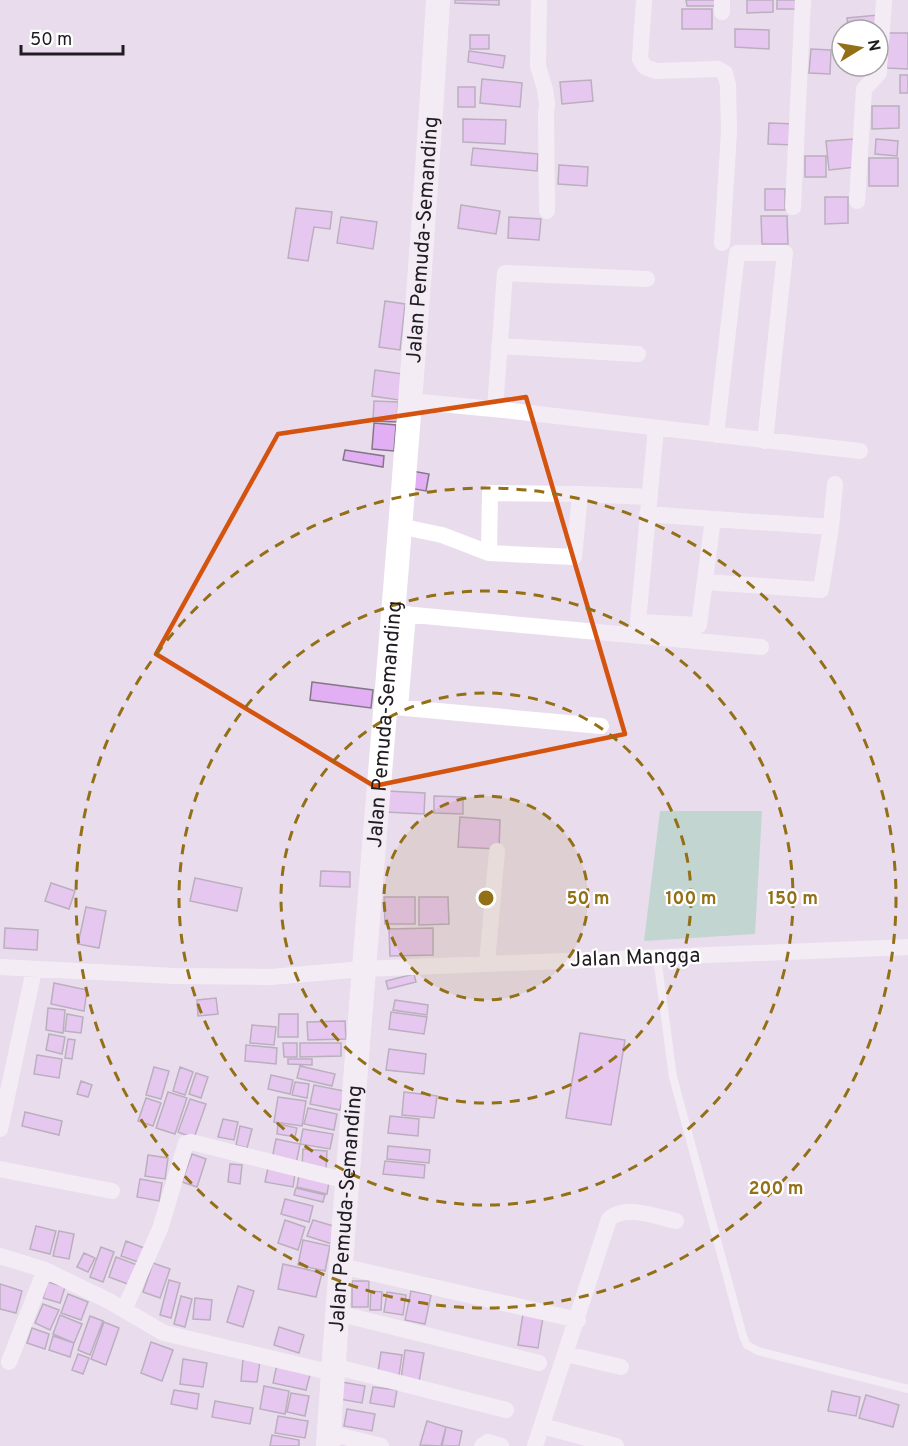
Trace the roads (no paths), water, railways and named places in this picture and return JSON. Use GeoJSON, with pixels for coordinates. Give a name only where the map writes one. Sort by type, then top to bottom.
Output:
{"type":"FeatureCollection","features":[{"type":"Feature","properties":{"kind":"main road","name":"Jalan Pemuda-Semanding"},"geometry":{"type":"LineString","coordinates":[[328,1440],[363,969],[400,613],[399,526],[428,170],[438,0]]}},
{"type":"Feature","properties":{"kind":"street"},"geometry":{"type":"LineString","coordinates":[[539,0],[538,66],[547,104],[547,211]]}},
{"type":"Feature","properties":{"kind":"street"},"geometry":{"type":"LineString","coordinates":[[644,0],[640,59],[645,67],[656,71],[718,69],[724,73],[728,85],[729,132],[722,243]]}},
{"type":"Feature","properties":{"kind":"street"},"geometry":{"type":"LineString","coordinates":[[794,207],[804,0]]}},
{"type":"Feature","properties":{"kind":"street"},"geometry":{"type":"LineString","coordinates":[[857,201],[864,89],[879,73],[884,0]]}},
{"type":"Feature","properties":{"kind":"street"},"geometry":{"type":"LineString","coordinates":[[716,435],[737,253],[785,254],[765,441]]}},
{"type":"Feature","properties":{"kind":"street"},"geometry":{"type":"LineString","coordinates":[[495,409],[505,273],[647,279]]}},
{"type":"Feature","properties":{"kind":"street"},"geometry":{"type":"LineString","coordinates":[[499,346],[638,354]]}},
{"type":"Feature","properties":{"kind":"street"},"geometry":{"type":"LineString","coordinates":[[409,401],[860,451]]}},
{"type":"Feature","properties":{"kind":"street"},"geometry":{"type":"LineString","coordinates":[[656,428],[638,622],[699,625],[713,519]]}},
{"type":"Feature","properties":{"kind":"street"},"geometry":{"type":"LineString","coordinates":[[705,582],[821,590],[835,484]]}},
{"type":"Feature","properties":{"kind":"street"},"geometry":{"type":"LineString","coordinates":[[489,553],[490,492],[649,497]]}},
{"type":"Feature","properties":{"kind":"street"},"geometry":{"type":"LineString","coordinates":[[399,526],[442,535],[489,553],[574,557],[580,495]]}},
{"type":"Feature","properties":{"kind":"street"},"geometry":{"type":"LineString","coordinates":[[648,514],[831,527]]}},
{"type":"Feature","properties":{"kind":"street"},"geometry":{"type":"LineString","coordinates":[[400,613],[761,646]]}},
{"type":"Feature","properties":{"kind":"street"},"geometry":{"type":"LineString","coordinates":[[392,707],[601,726]]}},
{"type":"Feature","properties":{"kind":"street"},"geometry":{"type":"LineString","coordinates":[[487,963],[496,851]]}},
{"type":"Feature","properties":{"kind":"street","name":"Jalan Mangga"},"geometry":{"type":"LineString","coordinates":[[0,967],[174,976],[271,977],[363,969],[487,963],[908,947]]}},
{"type":"Feature","properties":{"kind":"street"},"geometry":{"type":"LineString","coordinates":[[0,1129],[33,970]]}},
{"type":"Feature","properties":{"kind":"street"},"geometry":{"type":"LineString","coordinates":[[124,1310],[160,1229],[186,1143],[191,1142],[347,1181]]}},
{"type":"Feature","properties":{"kind":"street"},"geometry":{"type":"LineString","coordinates":[[0,1169],[112,1191]]}},
{"type":"Feature","properties":{"kind":"street"},"geometry":{"type":"LineString","coordinates":[[535,1446],[611,1217],[631,1213],[676,1221]]}},
{"type":"Feature","properties":{"kind":"street"},"geometry":{"type":"LineString","coordinates":[[0,1256],[45,1270],[164,1333],[333,1369],[506,1410]]}},
{"type":"Feature","properties":{"kind":"street"},"geometry":{"type":"LineString","coordinates":[[341,1266],[578,1320]]}},
{"type":"Feature","properties":{"kind":"street"},"geometry":{"type":"LineString","coordinates":[[9,1362],[45,1270]]}},
{"type":"Feature","properties":{"kind":"street"},"geometry":{"type":"LineString","coordinates":[[337,1313],[539,1363]]}},
{"type":"Feature","properties":{"kind":"street"},"geometry":{"type":"LineString","coordinates":[[566,1354],[621,1367]]}},
{"type":"Feature","properties":{"kind":"street"},"geometry":{"type":"LineString","coordinates":[[542,1426],[616,1446]]}},
{"type":"Feature","properties":{"kind":"street"},"geometry":{"type":"LineString","coordinates":[[328,1440],[381,1446]]}},
{"type":"Feature","properties":{"kind":"street"},"geometry":{"type":"LineString","coordinates":[[482,1446],[488,1442],[501,1446]]}},
{"type":"Feature","properties":{"kind":"lane"},"geometry":{"type":"LineString","coordinates":[[657,957],[673,1077],[742,1336],[747,1345],[758,1351],[908,1389]]}}]}
